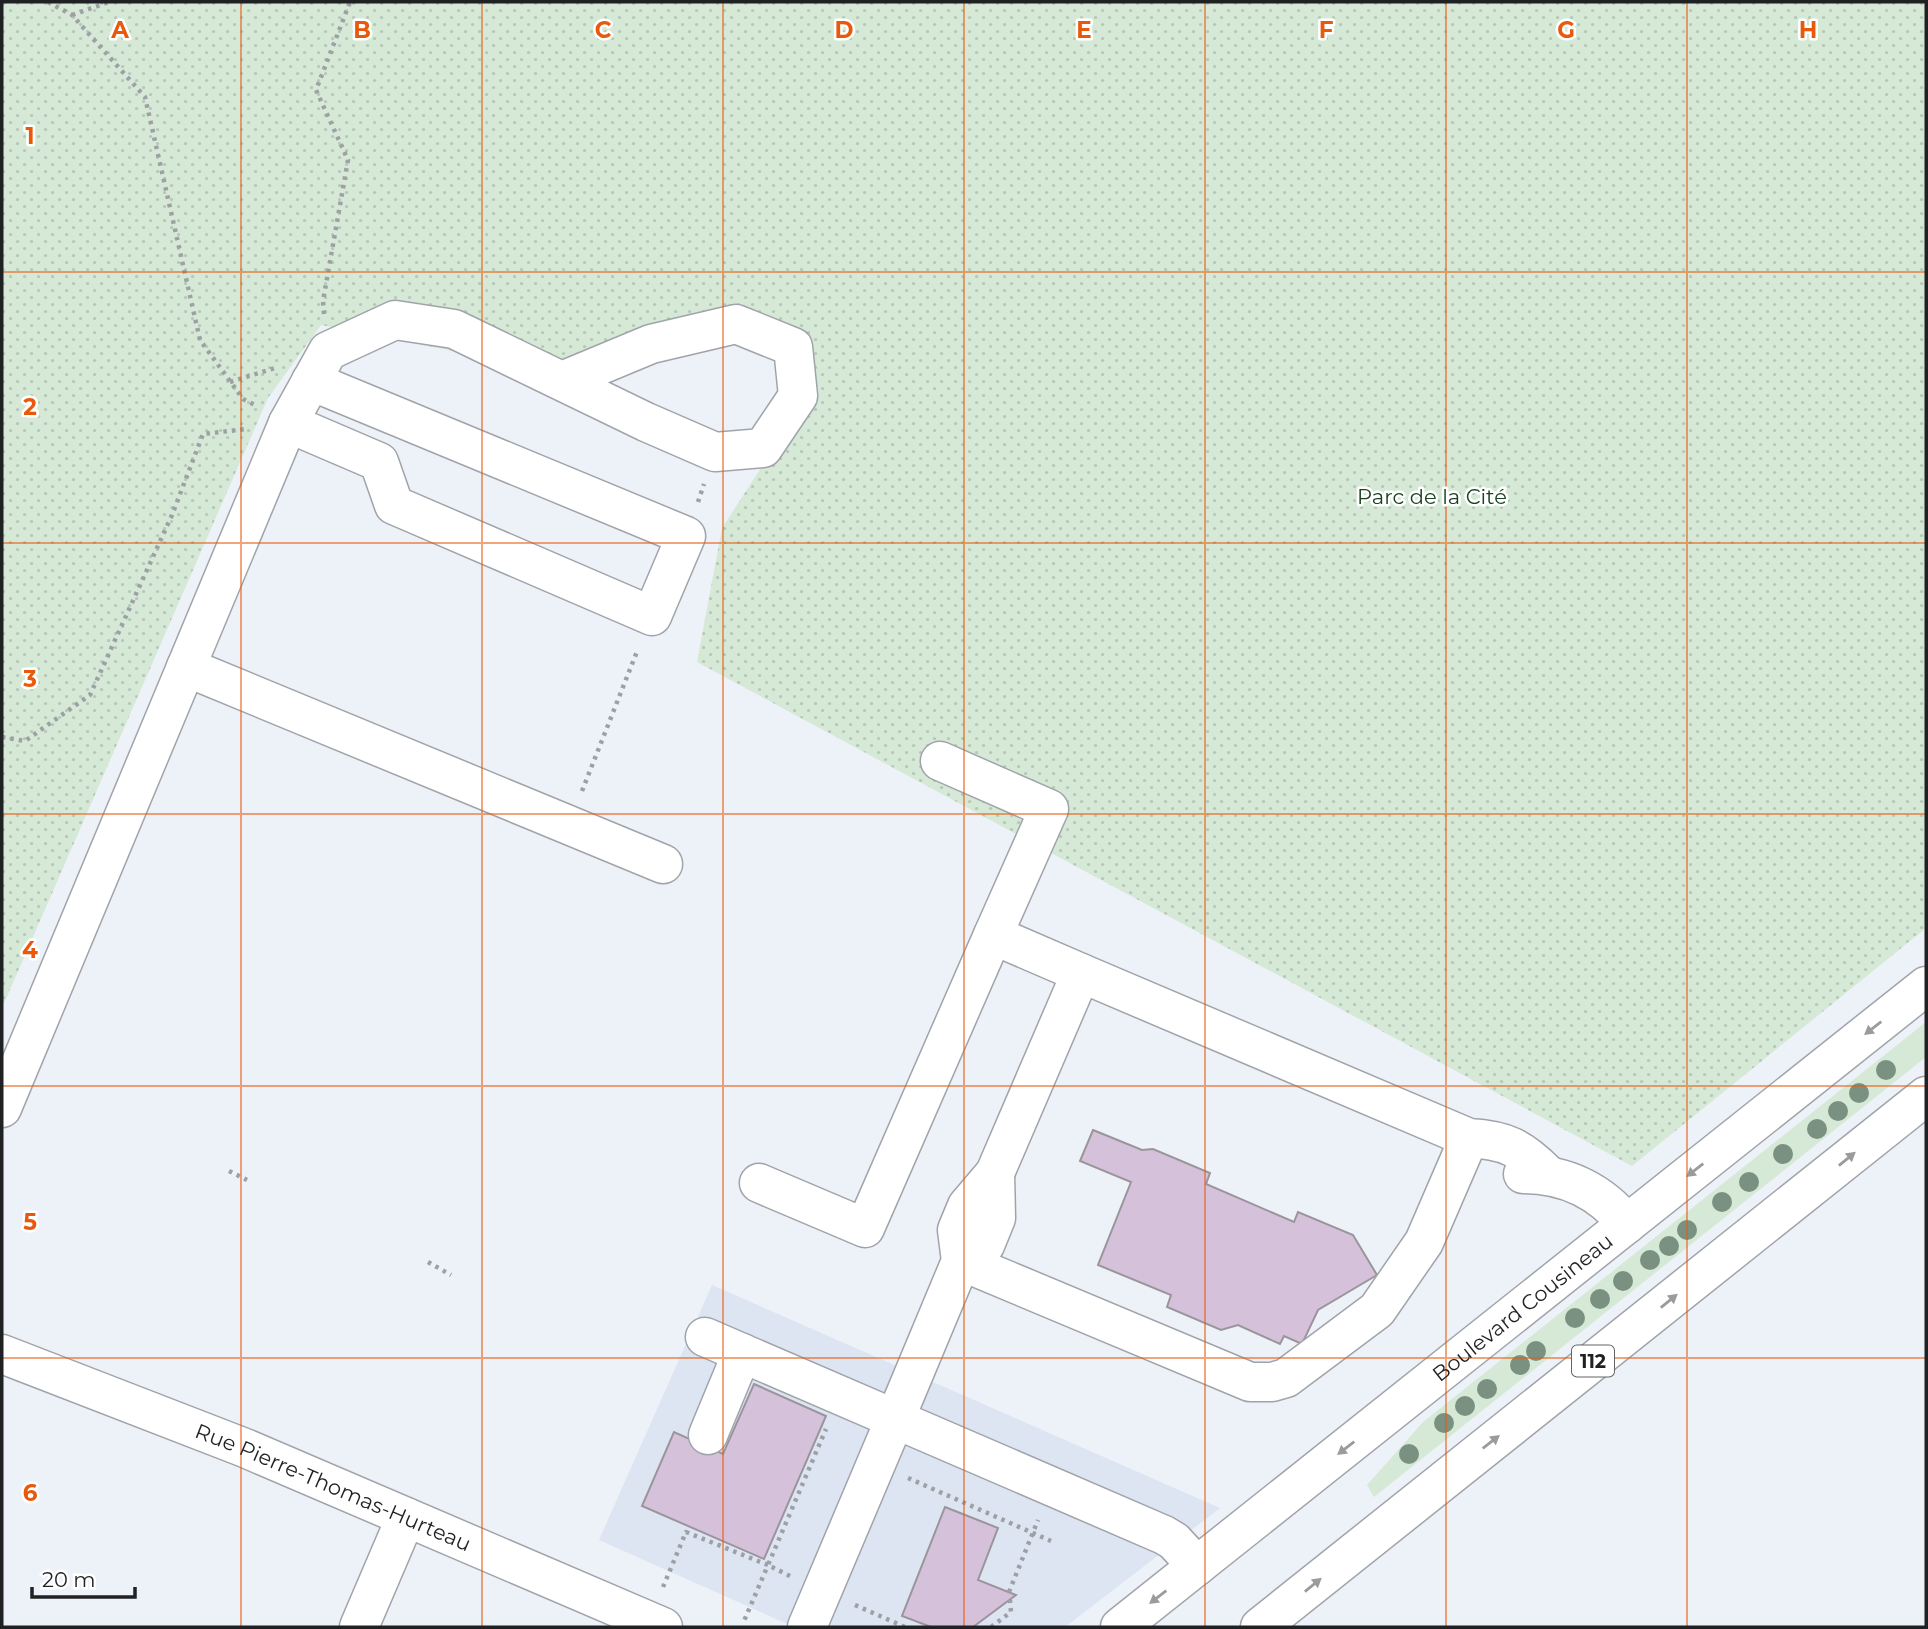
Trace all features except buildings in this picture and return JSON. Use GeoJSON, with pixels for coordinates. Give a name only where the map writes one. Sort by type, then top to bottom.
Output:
{"type":"FeatureCollection","features":[{"type":"Feature","properties":{"kind":"main road"},"geometry":{"type":"LineString","coordinates":[[2,1108],[288,423],[320,366],[395,320],[454,329],[562,381],[715,452],[763,448],[798,396],[793,347],[736,324],[651,344],[562,381]]}},
{"type":"Feature","properties":{"kind":"main road"},"geometry":{"type":"LineString","coordinates":[[288,423],[379,462],[394,505],[652,616],[686,536],[320,366]]}},
{"type":"Feature","properties":{"kind":"main road"},"geometry":{"type":"LineString","coordinates":[[186,667],[663,864]]}},
{"type":"Feature","properties":{"kind":"main road"},"geometry":{"type":"LineString","coordinates":[[759,1183],[865,1228],[1049,809],[940,761]]}},
{"type":"Feature","properties":{"kind":"main road"},"geometry":{"type":"LineString","coordinates":[[993,935],[1469,1138],[1495,1139],[1525,1152],[1548,1174],[1605,1199],[1627,1224]]}},
{"type":"Feature","properties":{"kind":"main road"},"geometry":{"type":"LineString","coordinates":[[807,1627],[961,1261],[957,1230],[967,1206],[995,1173],[1081,973]]}},
{"type":"Feature","properties":{"kind":"main road","name":"Boulevard Cousineau"},"geometry":{"type":"LineString","coordinates":[[1120,1627],[1926,986]]}},
{"type":"Feature","properties":{"kind":"main road","name":"112"},"geometry":{"type":"LineString","coordinates":[[1260,1627],[1926,1096]]}},
{"type":"Feature","properties":{"kind":"main road"},"geometry":{"type":"LineString","coordinates":[[961,1261],[1250,1382],[1272,1382],[1297,1372],[1377,1310],[1424,1242],[1469,1138]]}},
{"type":"Feature","properties":{"kind":"main road"},"geometry":{"type":"LineString","coordinates":[[705,1337],[1164,1535],[1174,1541],[1197,1566]]}},
{"type":"Feature","properties":{"kind":"main road"},"geometry":{"type":"LineString","coordinates":[[708,1435],[742,1353]]}},
{"type":"Feature","properties":{"kind":"main road","name":"Rue Pierre-Thomas-Hurteau"},"geometry":{"type":"LineString","coordinates":[[2,1354],[245,1448],[663,1627]]}},
{"type":"Feature","properties":{"kind":"main road"},"geometry":{"type":"LineString","coordinates":[[359,1627],[406,1517]]}},
{"type":"Feature","properties":{"kind":"path"},"geometry":{"type":"LineString","coordinates":[[48,2],[72,15],[145,97],[200,340],[243,399],[288,423]]}},
{"type":"Feature","properties":{"kind":"path"},"geometry":{"type":"LineString","coordinates":[[72,15],[109,2]]}},
{"type":"Feature","properties":{"kind":"path"},"geometry":{"type":"LineString","coordinates":[[230,382],[320,366],[323,301],[348,160],[316,90],[350,2]]}},
{"type":"Feature","properties":{"kind":"path"},"geometry":{"type":"LineString","coordinates":[[2,737],[25,741],[90,695],[172,515],[203,434],[288,423]]}},
{"type":"Feature","properties":{"kind":"path"},"geometry":{"type":"LineString","coordinates":[[686,536],[715,452]]}},
{"type":"Feature","properties":{"kind":"path"},"geometry":{"type":"LineString","coordinates":[[569,825],[652,616]]}},
{"type":"Feature","properties":{"kind":"path"},"geometry":{"type":"LineString","coordinates":[[229,1171],[247,1180]]}},
{"type":"Feature","properties":{"kind":"path"},"geometry":{"type":"LineString","coordinates":[[428,1262],[451,1275]]}},
{"type":"Feature","properties":{"kind":"path"},"geometry":{"type":"LineString","coordinates":[[744,1621],[783,1523],[830,1419]]}},
{"type":"Feature","properties":{"kind":"path"},"geometry":{"type":"LineString","coordinates":[[896,1472],[1051,1541]]}},
{"type":"Feature","properties":{"kind":"path"},"geometry":{"type":"LineString","coordinates":[[663,1587],[686,1532],[802,1581]]}},
{"type":"Feature","properties":{"kind":"path"},"geometry":{"type":"LineString","coordinates":[[1009,1592],[1033,1532]]}},
{"type":"Feature","properties":{"kind":"path"},"geometry":{"type":"LineString","coordinates":[[842,1600],[905,1627]]}},
{"type":"Feature","properties":{"kind":"path"},"geometry":{"type":"LineString","coordinates":[[991,1627],[1011,1612],[1010,1600]]}},
{"type":"Feature","properties":{"kind":"shaded area"},"geometry":{"type":"Polygon","coordinates":[[[712,1285],[1220,1508],[1065,1627],[794,1627],[599,1540],[712,1285]]]}},
{"type":"Feature","properties":{"kind":"green space","name":"Parc de la Cité"},"geometry":{"type":"Polygon","coordinates":[[[2,2],[1926,2],[1926,928],[1632,1166],[697,662],[722,528],[785,431],[798,371],[735,306],[539,368],[321,325],[268,398],[2,1008],[2,2]]]}},
{"type":"Feature","properties":{"kind":"green space"},"geometry":{"type":"Polygon","coordinates":[[[1926,1022],[1926,1057],[1374,1497],[1367,1485],[1423,1422],[1926,1022]]]}}]}
